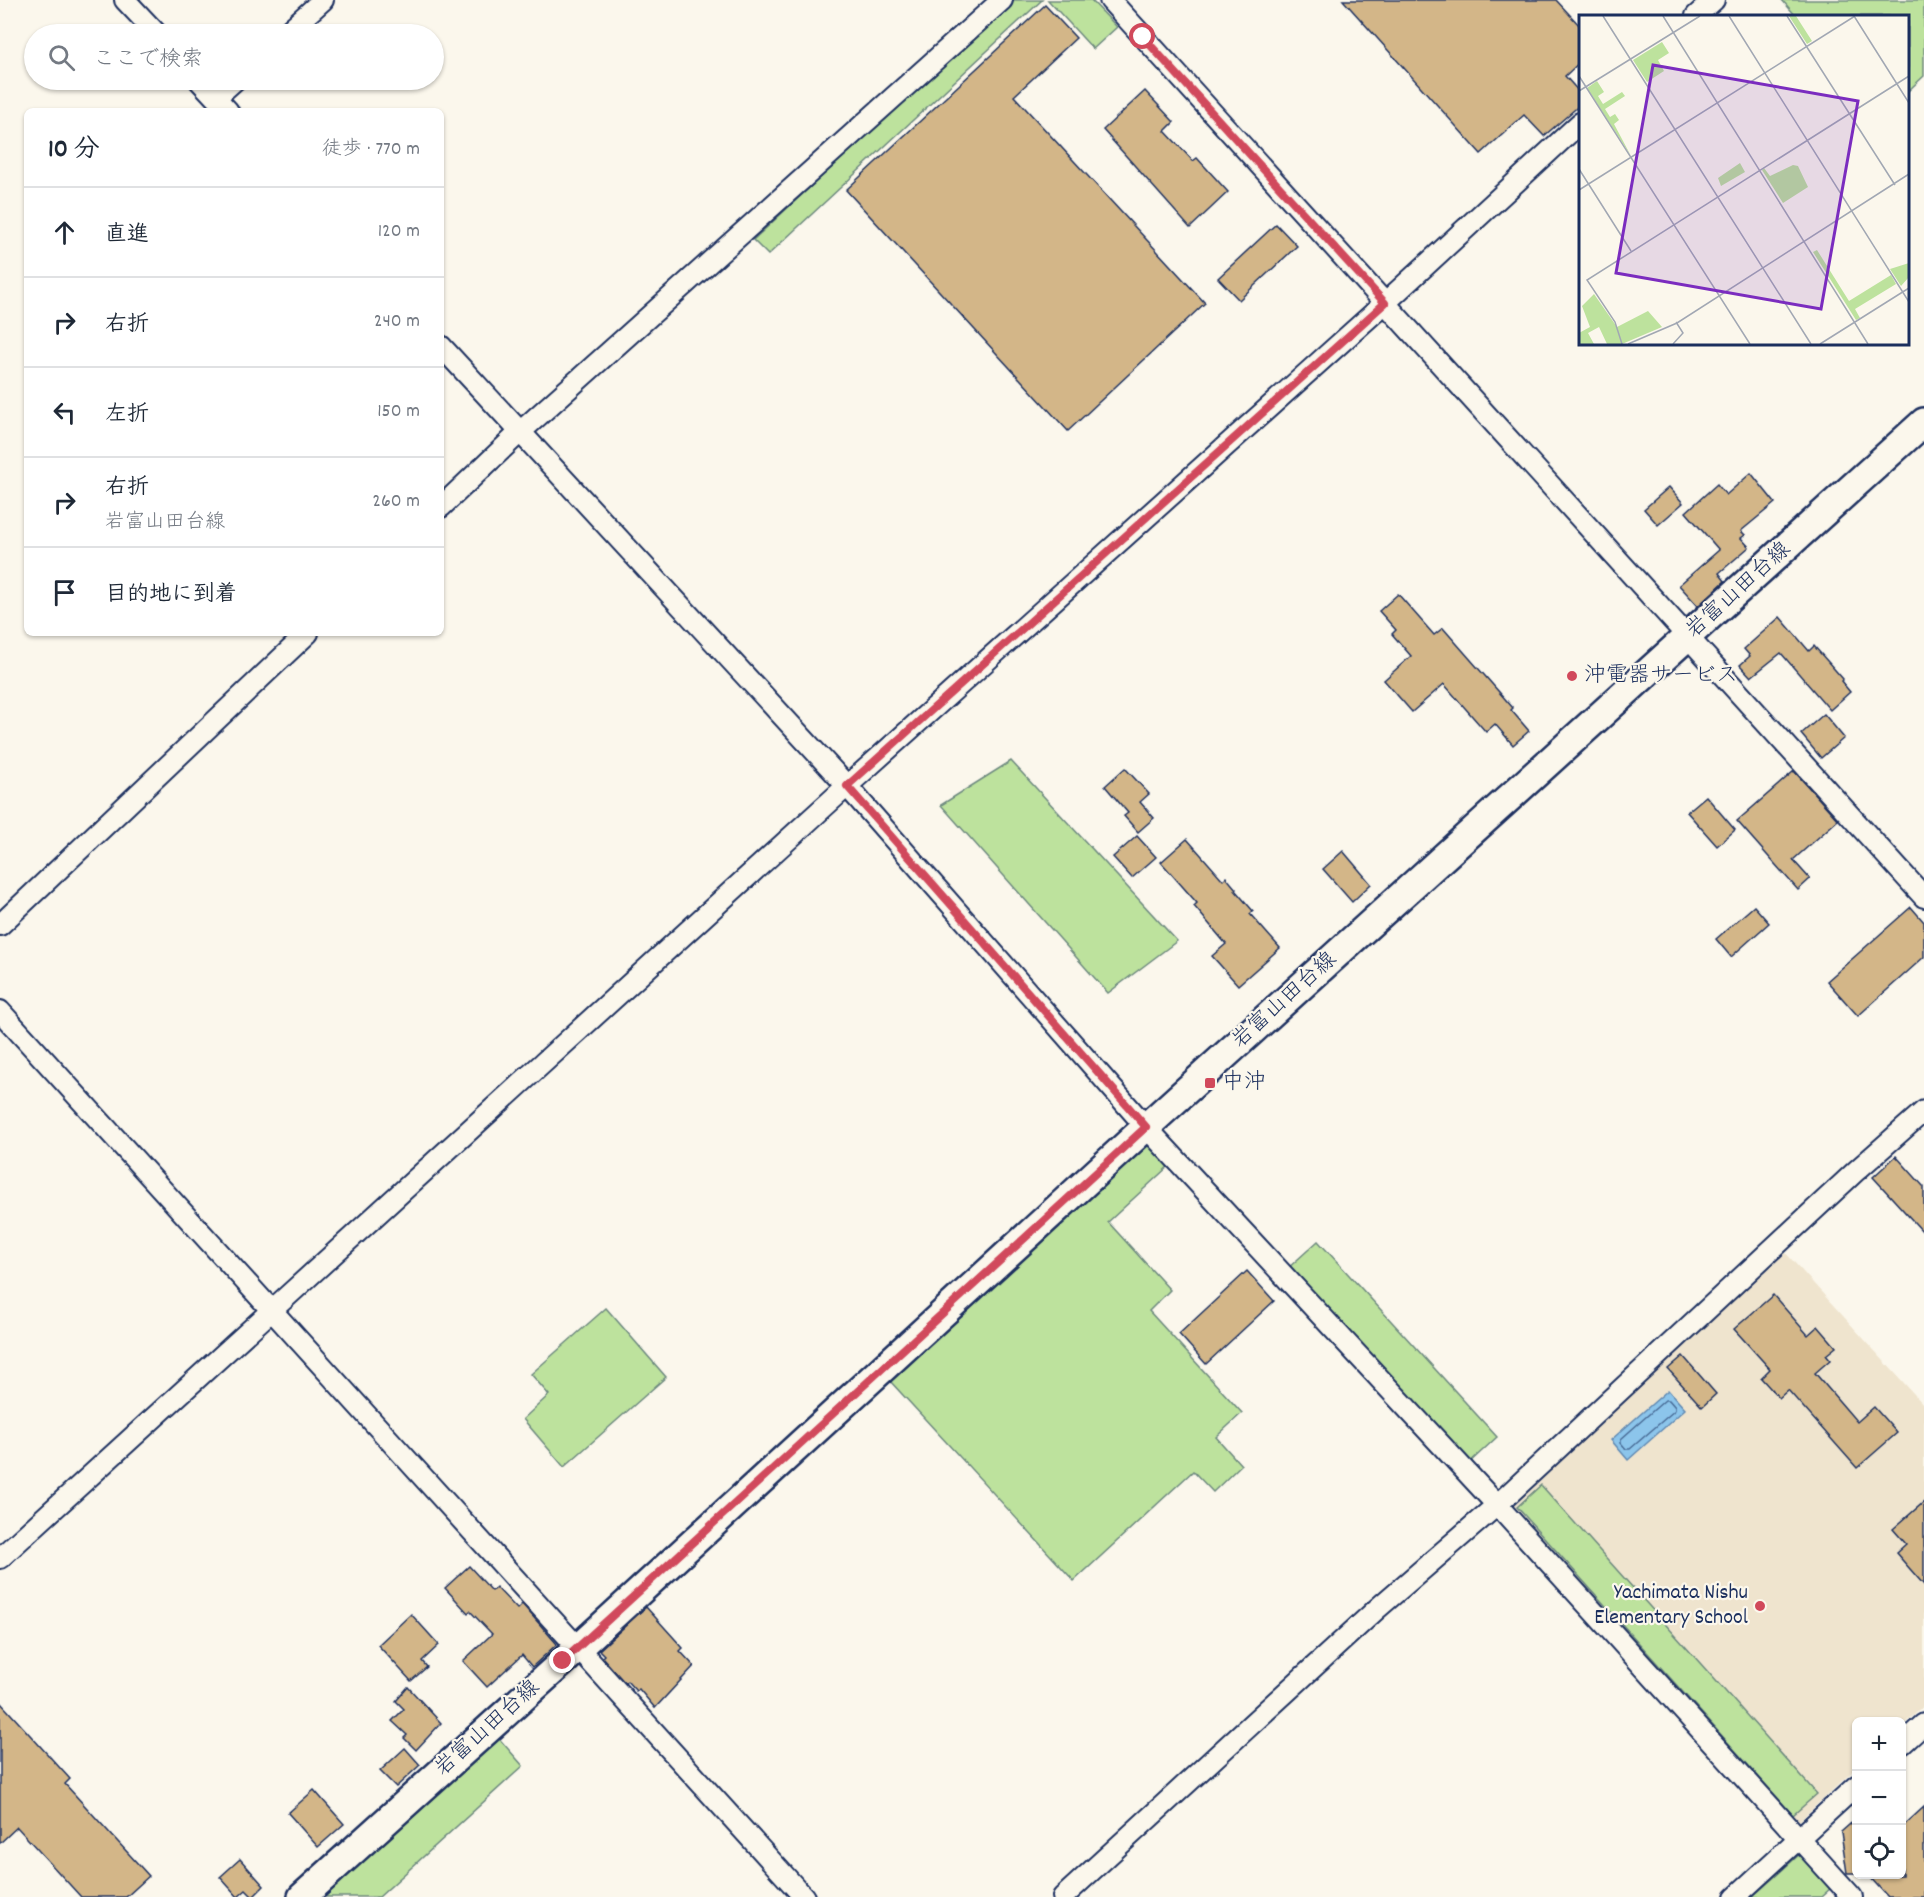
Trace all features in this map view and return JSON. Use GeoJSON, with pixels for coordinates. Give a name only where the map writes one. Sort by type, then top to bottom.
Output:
{"type":"FeatureCollection","features":[{"type":"Feature","properties":{"kind":"main road","name":"岩富山田台線"},"geometry":{"type":"LineString","coordinates":[[302,1897],[577,1649],[1146,1127],[1924,422]]}},
{"type":"Feature","properties":{"kind":"street"},"geometry":{"type":"LineString","coordinates":[[125,0],[148,24]]}},
{"type":"Feature","properties":{"kind":"street"},"geometry":{"type":"LineString","coordinates":[[296,24],[323,0]]}},
{"type":"Feature","properties":{"kind":"street"},"geometry":{"type":"LineString","coordinates":[[444,504],[519,433],[1002,0]]}},
{"type":"Feature","properties":{"kind":"street"},"geometry":{"type":"LineString","coordinates":[[1110,0],[1924,897]]}},
{"type":"Feature","properties":{"kind":"street"},"geometry":{"type":"LineString","coordinates":[[1697,15],[1714,0]]}},
{"type":"Feature","properties":{"kind":"street"},"geometry":{"type":"LineString","coordinates":[[209,90],[222,104],[230,90]]}},
{"type":"Feature","properties":{"kind":"street"},"geometry":{"type":"LineString","coordinates":[[0,1558],[847,786],[1385,303],[1579,125]]}},
{"type":"Feature","properties":{"kind":"street"},"geometry":{"type":"LineString","coordinates":[[444,349],[847,786],[1146,1127],[1497,1505],[1852,1897]]}},
{"type":"Feature","properties":{"kind":"street"},"geometry":{"type":"LineString","coordinates":[[0,925],[305,636]]}},
{"type":"Feature","properties":{"kind":"street"},"geometry":{"type":"LineString","coordinates":[[0,1011],[273,1309],[577,1649],[804,1897]]}},
{"type":"Feature","properties":{"kind":"street"},"geometry":{"type":"LineString","coordinates":[[1063,1897],[1378,1608],[1497,1505],[1856,1171],[1924,1112]]}},
{"type":"Feature","properties":{"kind":"street"},"geometry":{"type":"LineString","coordinates":[[1906,1740],[1924,1724]]}},
{"type":"Feature","properties":{"kind":"street"},"geometry":{"type":"LineString","coordinates":[[1735,1897],[1852,1791]]}},
{"type":"Feature","properties":{"kind":"shaded area","name":"Yachimata Nishu Elementary School"},"geometry":{"type":"Polygon","coordinates":[[[1783,1250],[1924,1405],[1924,1706],[1906,1722],[1906,1717],[1852,1717],[1852,1772],[1796,1824],[1505,1505],[1783,1250]]]}},
{"type":"Feature","properties":{"kind":"green space"},"geometry":{"type":"Polygon","coordinates":[[[1012,0],[1042,0],[768,255],[753,240],[1012,0]]]}},
{"type":"Feature","properties":{"kind":"green space"},"geometry":{"type":"Polygon","coordinates":[[[1048,0],[1091,0],[1117,27],[1093,49],[1048,0]]]}},
{"type":"Feature","properties":{"kind":"green space"},"geometry":{"type":"Polygon","coordinates":[[[1782,0],[1924,0],[1924,76],[1909,90],[1909,15],[1795,15],[1782,0]]]}},
{"type":"Feature","properties":{"kind":"green space"},"geometry":{"type":"Polygon","coordinates":[[[1011,761],[1177,941],[1108,993],[941,805],[1011,761]]]}},
{"type":"Feature","properties":{"kind":"green space"},"geometry":{"type":"Polygon","coordinates":[[[1149,1141],[1170,1165],[1108,1222],[1170,1290],[1149,1311],[1242,1413],[1216,1437],[1241,1465],[1213,1492],[1193,1471],[1074,1581],[890,1381],[1149,1141]]]}},
{"type":"Feature","properties":{"kind":"green space"},"geometry":{"type":"Polygon","coordinates":[[[1318,1241],[1497,1437],[1467,1465],[1287,1269],[1318,1241]]]}},
{"type":"Feature","properties":{"kind":"green space"},"geometry":{"type":"Polygon","coordinates":[[[606,1308],[666,1377],[564,1467],[523,1419],[549,1395],[531,1374],[606,1308]]]}},
{"type":"Feature","properties":{"kind":"green space"},"geometry":{"type":"Polygon","coordinates":[[[1541,1485],[1817,1794],[1793,1815],[1517,1507],[1541,1485]]]}},
{"type":"Feature","properties":{"kind":"green space"},"geometry":{"type":"Polygon","coordinates":[[[495,1734],[523,1766],[379,1897],[316,1897],[495,1734]]]}},
{"type":"Feature","properties":{"kind":"green space"},"geometry":{"type":"Polygon","coordinates":[[[1800,1854],[1831,1888],[1821,1897],[1752,1897],[1800,1854]]]}},
{"type":"Feature","properties":{"kind":"water"},"geometry":{"type":"Polygon","coordinates":[[[1668,1390],[1685,1409],[1628,1460],[1611,1440],[1668,1390]]]}},
{"type":"Feature","properties":{"kind":"building"},"geometry":{"type":"Polygon","coordinates":[[[1343,0],[1556,0],[1579,25],[1579,63],[1565,76],[1579,92],[1579,106],[1544,136],[1524,115],[1481,154],[1343,0]]]}},
{"type":"Feature","properties":{"kind":"building"},"geometry":{"type":"Polygon","coordinates":[[[1045,5],[1076,38],[1014,96],[1205,303],[1068,431],[846,190],[1045,5]]]}},
{"type":"Feature","properties":{"kind":"building"},"geometry":{"type":"Polygon","coordinates":[[[1145,91],[1174,122],[1165,131],[1193,161],[1197,158],[1228,192],[1190,228],[1103,130],[1145,91]]]}},
{"type":"Feature","properties":{"kind":"building"},"geometry":{"type":"Polygon","coordinates":[[[1276,224],[1297,246],[1239,300],[1218,278],[1276,224]]]}},
{"type":"Feature","properties":{"kind":"building"},"geometry":{"type":"Polygon","coordinates":[[[1751,473],[1775,503],[1741,531],[1745,535],[1741,538],[1749,547],[1719,573],[1725,581],[1698,606],[1679,585],[1719,550],[1686,512],[1717,484],[1726,495],[1751,473]]]}},
{"type":"Feature","properties":{"kind":"building"},"geometry":{"type":"Polygon","coordinates":[[[1669,487],[1683,503],[1658,525],[1644,509],[1669,487]]]}},
{"type":"Feature","properties":{"kind":"building"},"geometry":{"type":"Polygon","coordinates":[[[1398,594],[1434,635],[1443,628],[1513,708],[1511,710],[1529,731],[1513,745],[1495,724],[1486,732],[1444,684],[1412,712],[1384,680],[1411,656],[1392,634],[1396,630],[1379,611],[1398,594]]]}},
{"type":"Feature","properties":{"kind":"building"},"geometry":{"type":"Polygon","coordinates":[[[1780,617],[1809,651],[1814,646],[1843,679],[1841,681],[1850,692],[1830,710],[1781,653],[1751,677],[1740,665],[1750,656],[1744,649],[1780,617]]]}},
{"type":"Feature","properties":{"kind":"building"},"geometry":{"type":"Polygon","coordinates":[[[1824,714],[1844,738],[1821,758],[1801,734],[1824,714]]]}},
{"type":"Feature","properties":{"kind":"building"},"geometry":{"type":"Polygon","coordinates":[[[1125,768],[1149,794],[1140,802],[1154,818],[1138,832],[1124,816],[1128,813],[1105,786],[1125,768]]]}},
{"type":"Feature","properties":{"kind":"building"},"geometry":{"type":"Polygon","coordinates":[[[1794,771],[1838,820],[1793,860],[1810,879],[1798,890],[1737,821],[1794,771]]]}},
{"type":"Feature","properties":{"kind":"building"},"geometry":{"type":"Polygon","coordinates":[[[1706,796],[1735,830],[1717,846],[1687,812],[1706,796]]]}},
{"type":"Feature","properties":{"kind":"building"},"geometry":{"type":"Polygon","coordinates":[[[1137,836],[1156,857],[1132,878],[1113,857],[1137,836]]]}},
{"type":"Feature","properties":{"kind":"building"},"geometry":{"type":"Polygon","coordinates":[[[1187,839],[1223,880],[1226,877],[1253,911],[1250,914],[1280,948],[1238,985],[1212,956],[1226,944],[1194,906],[1197,903],[1161,862],[1187,839]]]}},
{"type":"Feature","properties":{"kind":"building"},"geometry":{"type":"Polygon","coordinates":[[[1343,851],[1371,884],[1352,902],[1323,869],[1343,851]]]}},
{"type":"Feature","properties":{"kind":"building"},"geometry":{"type":"Polygon","coordinates":[[[1754,906],[1769,923],[1731,957],[1716,939],[1754,906]]]}},
{"type":"Feature","properties":{"kind":"building"},"geometry":{"type":"Polygon","coordinates":[[[1911,907],[1924,922],[1924,957],[1858,1016],[1827,981],[1911,907]]]}},
{"type":"Feature","properties":{"kind":"building"},"geometry":{"type":"Polygon","coordinates":[[[1896,1156],[1924,1187],[1924,1233],[1873,1177],[1896,1156]]]}},
{"type":"Feature","properties":{"kind":"building"},"geometry":{"type":"Polygon","coordinates":[[[1247,1271],[1274,1301],[1206,1364],[1179,1334],[1247,1271]]]}},
{"type":"Feature","properties":{"kind":"building"},"geometry":{"type":"Polygon","coordinates":[[[1773,1295],[1808,1335],[1818,1326],[1836,1347],[1826,1355],[1830,1360],[1815,1373],[1857,1422],[1874,1407],[1897,1433],[1857,1468],[1788,1390],[1779,1398],[1761,1378],[1770,1369],[1734,1329],[1773,1295]]]}},
{"type":"Feature","properties":{"kind":"building"},"geometry":{"type":"Polygon","coordinates":[[[1683,1356],[1716,1394],[1702,1407],[1668,1369],[1683,1356]]]}},
{"type":"Feature","properties":{"kind":"building"},"geometry":{"type":"Polygon","coordinates":[[[1924,1502],[1924,1585],[1896,1553],[1906,1544],[1893,1529],[1924,1502]]]}},
{"type":"Feature","properties":{"kind":"building"},"geometry":{"type":"Polygon","coordinates":[[[469,1566],[492,1591],[496,1587],[517,1609],[522,1604],[557,1644],[532,1667],[522,1655],[487,1687],[463,1661],[492,1634],[445,1588],[469,1566]]]}},
{"type":"Feature","properties":{"kind":"building"},"geometry":{"type":"Polygon","coordinates":[[[646,1607],[683,1648],[680,1651],[694,1666],[655,1708],[639,1689],[636,1691],[627,1681],[625,1683],[602,1657],[604,1655],[599,1650],[646,1607]]]}},
{"type":"Feature","properties":{"kind":"building"},"geometry":{"type":"Polygon","coordinates":[[[411,1614],[439,1645],[422,1661],[427,1667],[411,1681],[378,1645],[411,1614]]]}},
{"type":"Feature","properties":{"kind":"building"},"geometry":{"type":"Polygon","coordinates":[[[408,1687],[441,1723],[416,1750],[404,1738],[407,1735],[392,1721],[404,1709],[396,1701],[408,1687]]]}},
{"type":"Feature","properties":{"kind":"building"},"geometry":{"type":"Polygon","coordinates":[[[0,1702],[70,1779],[65,1784],[149,1876],[126,1897],[81,1897],[17,1827],[0,1843],[0,1702]]]}},
{"type":"Feature","properties":{"kind":"building"},"geometry":{"type":"Polygon","coordinates":[[[405,1748],[420,1765],[396,1787],[380,1771],[405,1748]]]}},
{"type":"Feature","properties":{"kind":"building"},"geometry":{"type":"Polygon","coordinates":[[[314,1790],[344,1824],[318,1847],[288,1813],[314,1790]]]}},
{"type":"Feature","properties":{"kind":"building"},"geometry":{"type":"Polygon","coordinates":[[[1924,1807],[1924,1897],[1888,1897],[1872,1879],[1906,1879],[1906,1823],[1924,1807]]]}},
{"type":"Feature","properties":{"kind":"building"},"geometry":{"type":"Polygon","coordinates":[[[1852,1822],[1852,1873],[1847,1873],[1841,1832],[1852,1822]]]}},
{"type":"Feature","properties":{"kind":"building"},"geometry":{"type":"Polygon","coordinates":[[[240,1859],[264,1886],[253,1897],[246,1890],[238,1897],[220,1877],[240,1859]]]}},
{"type":"Feature","properties":{"kind":"place","name":"沖電器サービス"},"geometry":{"type":"Point","coordinates":[1572,676]}},
{"type":"Feature","properties":{"kind":"place","name":"中沖"},"geometry":{"type":"Point","coordinates":[1210,1083]}},
{"type":"Feature","properties":{"kind":"place","name":"Yachimata Nishu Elementary School"},"geometry":{"type":"Point","coordinates":[1760,1606]}},
{"type":"Feature","properties":{"kind":"route"},"geometry":{"type":"LineString","coordinates":[[563,1661],[1146,1127],[847,786],[1385,303],[1143,37]]}}]}
